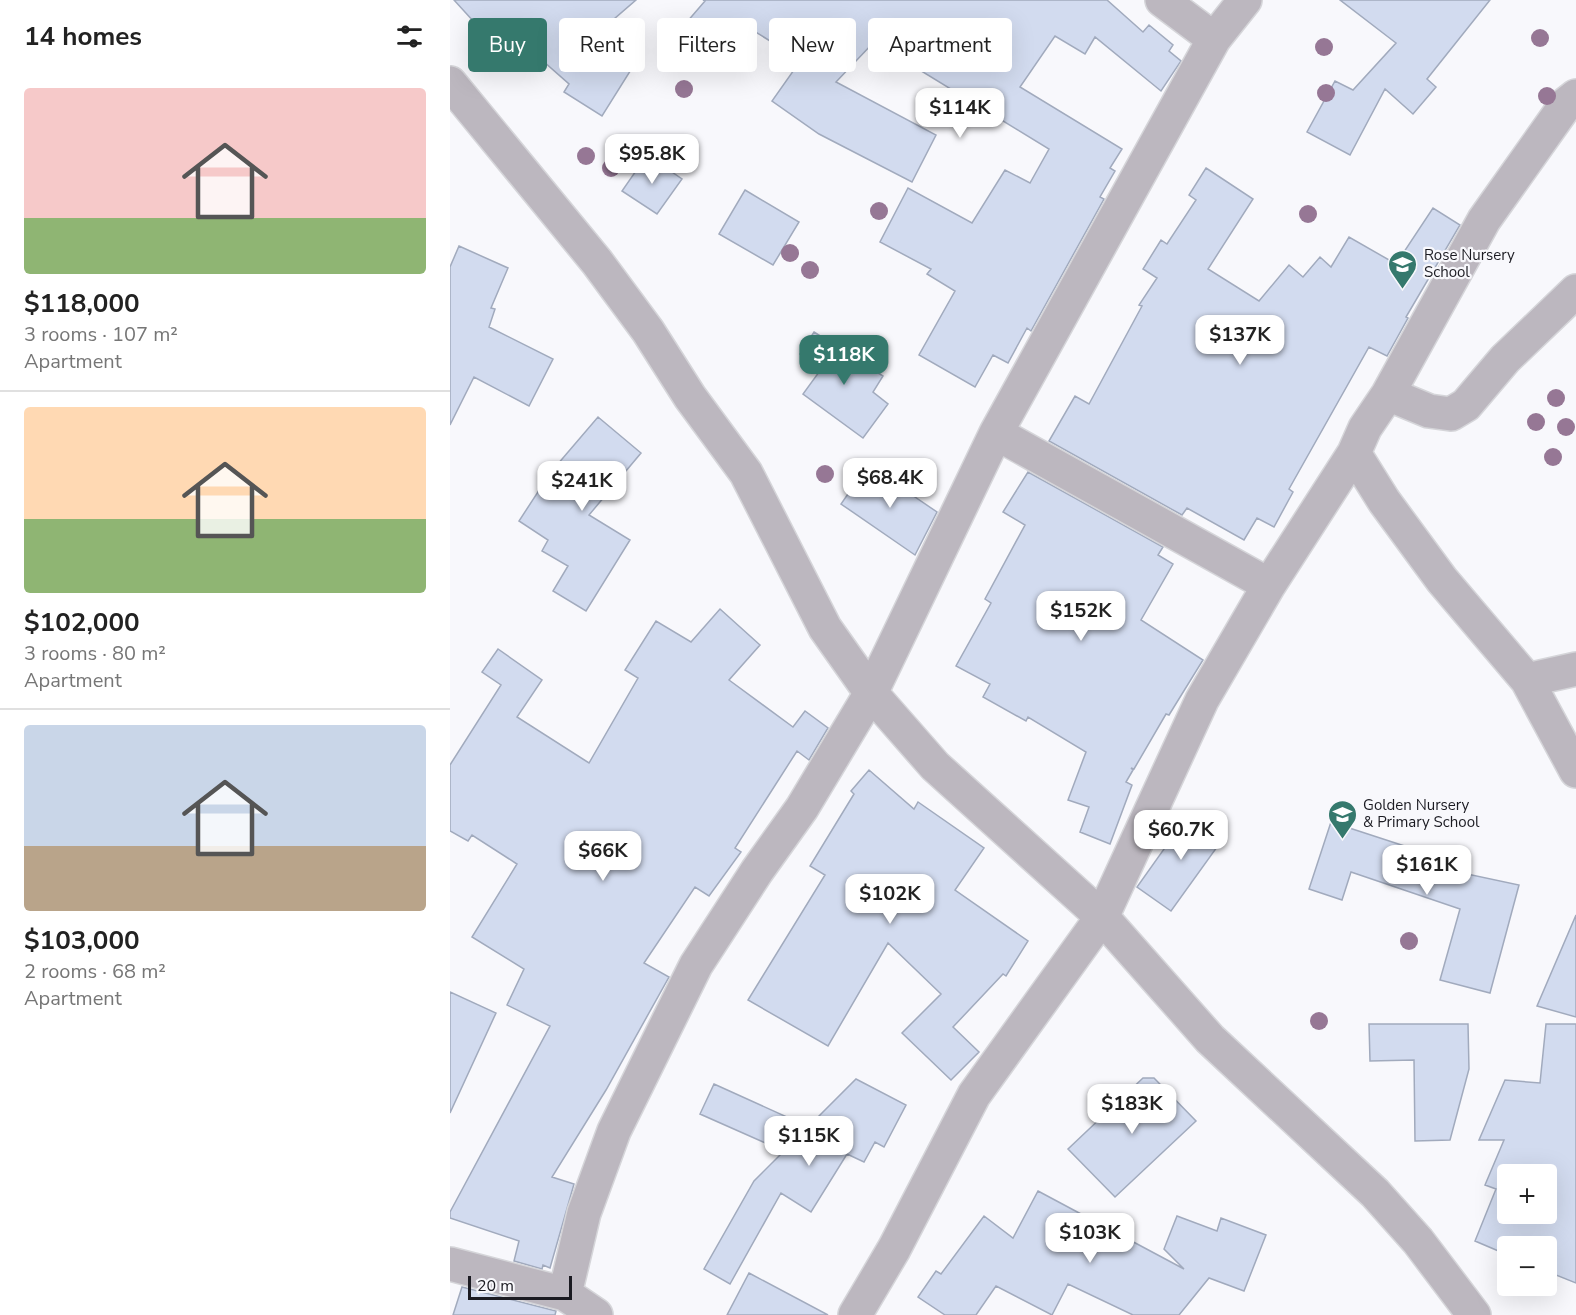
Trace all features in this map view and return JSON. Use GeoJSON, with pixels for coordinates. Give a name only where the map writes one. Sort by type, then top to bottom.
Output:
{"type":"FeatureCollection","features":[{"type":"Feature","properties":{"kind":"street"},"geometry":{"type":"LineString","coordinates":[[1162,0],[1214,39]]}},
{"type":"Feature","properties":{"kind":"street"},"geometry":{"type":"LineString","coordinates":[[565,1294],[584,1213],[615,1131],[696,965],[757,871],[802,808],[871,693],[996,433],[1214,39],[1245,0]]}},
{"type":"Feature","properties":{"kind":"street"},"geometry":{"type":"LineString","coordinates":[[450,83],[597,262],[648,331],[690,397],[746,473],[825,628],[871,693],[935,766],[1101,917],[1210,1039],[1375,1193],[1418,1241],[1474,1315]]}},
{"type":"Feature","properties":{"kind":"street"},"geometry":{"type":"LineString","coordinates":[[855,1315],[894,1249],[974,1095],[1101,917],[1202,700],[1269,585],[1354,453],[1365,428],[1388,394],[1484,220],[1567,103],[1576,96]]}},
{"type":"Feature","properties":{"kind":"street"},"geometry":{"type":"LineString","coordinates":[[1388,394],[1429,411],[1451,414],[1466,405],[1505,359],[1576,291]]}},
{"type":"Feature","properties":{"kind":"street"},"geometry":{"type":"LineString","coordinates":[[996,433],[1269,585]]}},
{"type":"Feature","properties":{"kind":"street"},"geometry":{"type":"LineString","coordinates":[[1354,453],[1384,501],[1442,580],[1527,680],[1576,771]]}},
{"type":"Feature","properties":{"kind":"street"},"geometry":{"type":"LineString","coordinates":[[1527,680],[1576,669]]}},
{"type":"Feature","properties":{"kind":"street"},"geometry":{"type":"LineString","coordinates":[[450,1264],[565,1294],[596,1315]]}},
{"type":"Feature","properties":{"kind":"building"},"geometry":{"type":"Polygon","coordinates":[[[454,0],[636,0],[615,18],[559,18],[559,72],[630,72],[602,116],[564,92],[569,84],[547,65],[547,18],[470,18],[454,0]]]}},
{"type":"Feature","properties":{"kind":"building"},"geometry":{"type":"Polygon","coordinates":[[[703,0],[1107,0],[1143,32],[1149,25],[1173,45],[1169,51],[1181,61],[1161,91],[1095,37],[1085,54],[1055,36],[1020,87],[1122,149],[1110,168],[1115,171],[1100,197],[1104,199],[1031,331],[1027,328],[1008,363],[993,355],[975,387],[919,355],[955,291],[927,274],[931,269],[880,242],[908,188],[972,223],[1005,170],[1030,183],[1049,149],[923,72],[1012,72],[1012,18],[868,18],[868,48],[856,61],[856,18],[769,18],[769,40],[757,33],[757,18],[690,18],[705,1],[703,0]]]}},
{"type":"Feature","properties":{"kind":"building"},"geometry":{"type":"Polygon","coordinates":[[[1340,0],[1490,0],[1427,79],[1436,87],[1413,114],[1385,89],[1350,155],[1307,132],[1335,81],[1353,90],[1396,43],[1340,0]]]}},
{"type":"Feature","properties":{"kind":"building"},"geometry":{"type":"Polygon","coordinates":[[[793,72],[846,72],[836,82],[936,135],[912,182],[819,134],[772,101],[793,72]]]}},
{"type":"Feature","properties":{"kind":"building"},"geometry":{"type":"Polygon","coordinates":[[[647,155],[682,179],[657,214],[622,191],[647,155]]]}},
{"type":"Feature","properties":{"kind":"building"},"geometry":{"type":"Polygon","coordinates":[[[1206,168],[1253,199],[1208,269],[1259,301],[1289,265],[1303,277],[1320,257],[1331,267],[1349,237],[1396,264],[1433,208],[1460,225],[1406,317],[1408,318],[1387,356],[1369,347],[1289,489],[1293,492],[1274,527],[1257,518],[1244,540],[1187,508],[1182,515],[1049,441],[1075,396],[1089,404],[1142,306],[1139,305],[1157,278],[1143,269],[1161,240],[1167,244],[1196,200],[1189,195],[1206,168]]]}},
{"type":"Feature","properties":{"kind":"building"},"geometry":{"type":"Polygon","coordinates":[[[745,190],[799,222],[773,265],[719,234],[745,190]]]}},
{"type":"Feature","properties":{"kind":"building"},"geometry":{"type":"Polygon","coordinates":[[[459,246],[508,268],[491,308],[495,309],[489,327],[553,359],[529,406],[474,377],[450,425],[450,267],[459,246]]]}},
{"type":"Feature","properties":{"kind":"building"},"geometry":{"type":"Polygon","coordinates":[[[814,332],[883,376],[873,392],[888,404],[863,438],[803,394],[822,368],[800,354],[814,332]]]}},
{"type":"Feature","properties":{"kind":"building"},"geometry":{"type":"Polygon","coordinates":[[[598,417],[641,453],[589,515],[630,540],[586,611],[553,591],[568,566],[542,551],[548,540],[519,521],[551,472],[598,417]]]}},
{"type":"Feature","properties":{"kind":"building"},"geometry":{"type":"Polygon","coordinates":[[[868,465],[937,512],[915,555],[841,504],[868,465]]]}},
{"type":"Feature","properties":{"kind":"building"},"geometry":{"type":"Polygon","coordinates":[[[1028,472],[1163,547],[1158,555],[1173,564],[1141,620],[1203,660],[1169,715],[1166,714],[1134,769],[1131,768],[1133,770],[1126,782],[1132,785],[1110,844],[1080,832],[1089,807],[1068,800],[1086,752],[1028,717],[1026,721],[983,697],[990,684],[956,666],[991,603],[985,599],[1025,525],[1003,512],[1028,472]]]}},
{"type":"Feature","properties":{"kind":"building"},"geometry":{"type":"Polygon","coordinates":[[[720,609],[760,645],[729,680],[793,727],[805,711],[828,728],[809,760],[797,751],[735,848],[741,852],[709,896],[695,887],[644,963],[669,977],[606,1090],[552,1177],[574,1184],[550,1268],[543,1265],[542,1269],[514,1261],[519,1241],[450,1218],[450,1212],[550,1026],[507,1005],[524,969],[472,937],[517,864],[472,835],[468,841],[450,831],[450,765],[501,685],[482,672],[498,649],[542,680],[517,717],[589,763],[638,678],[625,670],[656,621],[691,642],[720,609]]]}},
{"type":"Feature","properties":{"kind":"building"},"geometry":{"type":"Polygon","coordinates":[[[869,770],[914,809],[918,802],[984,848],[955,890],[1028,941],[1006,976],[1003,974],[953,1027],[979,1052],[951,1080],[902,1033],[941,994],[888,943],[828,1046],[748,1000],[825,875],[810,866],[854,794],[851,791],[869,770]]]}},
{"type":"Feature","properties":{"kind":"building"},"geometry":{"type":"Polygon","coordinates":[[[1191,811],[1225,836],[1171,911],[1137,887],[1191,811]]]}},
{"type":"Feature","properties":{"kind":"building"},"geometry":{"type":"Polygon","coordinates":[[[1331,822],[1469,867],[1467,874],[1519,885],[1490,993],[1440,980],[1460,909],[1351,872],[1342,900],[1309,889],[1331,822]]]}},
{"type":"Feature","properties":{"kind":"building"},"geometry":{"type":"Polygon","coordinates":[[[1576,915],[1576,1017],[1537,1006],[1576,915]]]}},
{"type":"Feature","properties":{"kind":"building"},"geometry":{"type":"Polygon","coordinates":[[[450,992],[496,1013],[450,1113],[450,992]]]}},
{"type":"Feature","properties":{"kind":"building"},"geometry":{"type":"Polygon","coordinates":[[[1369,1024],[1468,1024],[1469,1069],[1450,1140],[1415,1141],[1414,1060],[1370,1061],[1369,1024]]]}},
{"type":"Feature","properties":{"kind":"building"},"geometry":{"type":"Polygon","coordinates":[[[1546,1024],[1576,1024],[1576,1283],[1557,1275],[1557,1236],[1497,1236],[1497,1250],[1475,1241],[1496,1189],[1485,1185],[1504,1140],[1479,1140],[1505,1080],[1540,1083],[1546,1024]]]}},
{"type":"Feature","properties":{"kind":"building"},"geometry":{"type":"Polygon","coordinates":[[[1143,1078],[1154,1078],[1196,1121],[1115,1197],[1068,1149],[1143,1078]]]}},
{"type":"Feature","properties":{"kind":"building"},"geometry":{"type":"Polygon","coordinates":[[[856,1079],[906,1105],[884,1147],[875,1142],[864,1162],[847,1154],[811,1212],[781,1193],[730,1284],[704,1269],[754,1181],[856,1079]]]}},
{"type":"Feature","properties":{"kind":"building"},"geometry":{"type":"Polygon","coordinates":[[[714,1084],[787,1117],[770,1145],[700,1114],[714,1084]]]}},
{"type":"Feature","properties":{"kind":"building"},"geometry":{"type":"Polygon","coordinates":[[[1038,1191],[1184,1269],[1164,1249],[1177,1216],[1217,1231],[1221,1218],[1266,1235],[1244,1291],[1209,1278],[1179,1315],[1133,1315],[1068,1284],[1052,1315],[996,1286],[976,1315],[945,1315],[918,1297],[936,1271],[941,1274],[984,1216],[1013,1238],[1038,1191]]]}},
{"type":"Feature","properties":{"kind":"building"},"geometry":{"type":"Polygon","coordinates":[[[749,1273],[828,1315],[727,1315],[749,1273]]]}},
{"type":"Feature","properties":{"kind":"building"},"geometry":{"type":"Polygon","coordinates":[[[462,1287],[556,1311],[555,1315],[453,1315],[462,1287]]]}},
{"type":"Feature","properties":{"kind":"place","name":"Rose Nursery School"},"geometry":{"type":"Point","coordinates":[1403,290]}},
{"type":"Feature","properties":{"kind":"place","name":"Golden Nursery & Primary School"},"geometry":{"type":"Point","coordinates":[1342,840]}}]}
